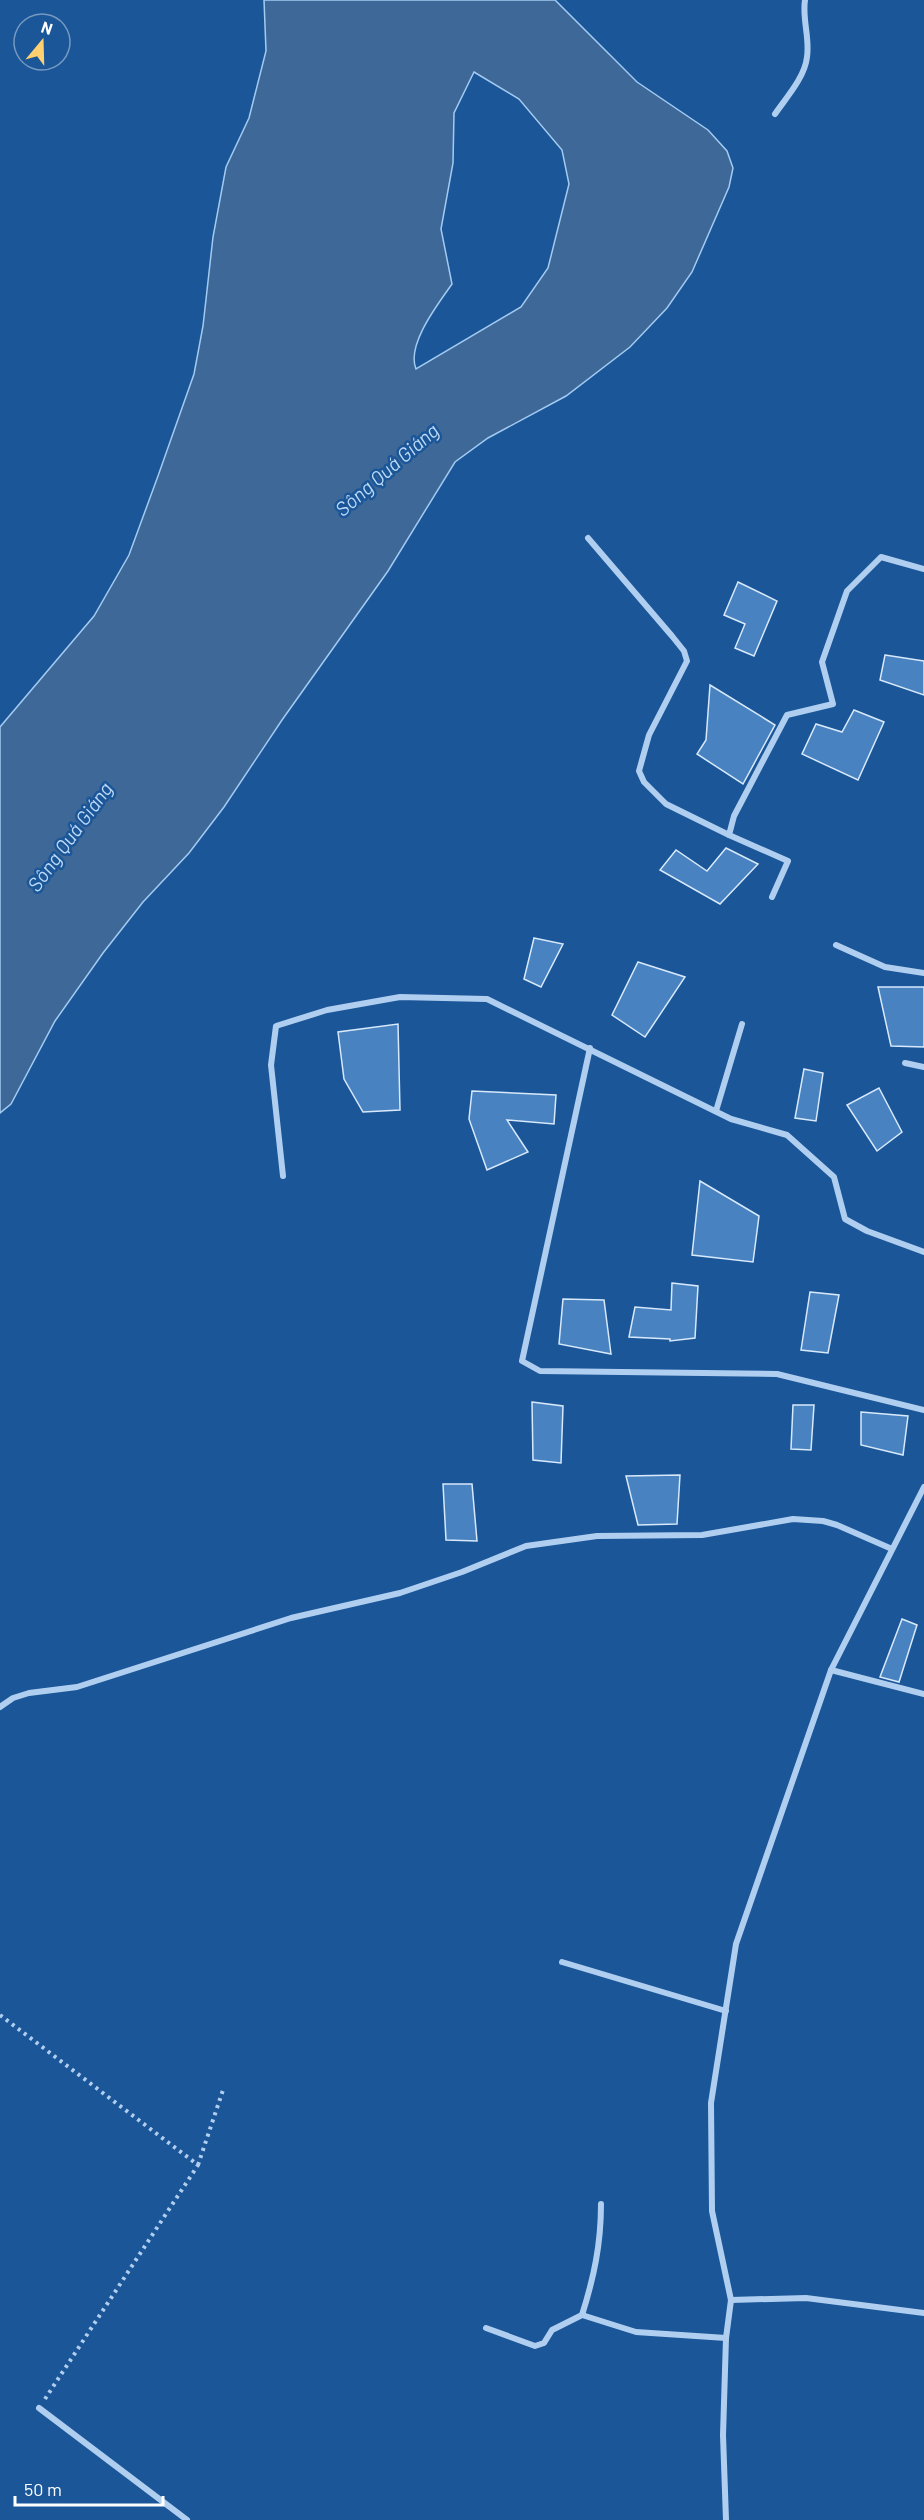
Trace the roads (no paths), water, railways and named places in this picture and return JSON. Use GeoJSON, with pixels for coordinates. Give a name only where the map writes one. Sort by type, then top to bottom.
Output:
{"type":"FeatureCollection","features":[{"type":"Feature","properties":{"kind":"street"},"geometry":{"type":"LineString","coordinates":[[775,114],[805,68],[808,56],[804,16],[805,0]]}},
{"type":"Feature","properties":{"kind":"street"},"geometry":{"type":"LineString","coordinates":[[588,538],[672,636],[684,651],[687,661],[649,735],[639,771],[644,782],[653,795],[666,804],[729,836],[788,861],[772,897]]}},
{"type":"Feature","properties":{"kind":"street"},"geometry":{"type":"LineString","coordinates":[[729,836],[734,816],[787,715],[833,704],[822,662],[848,591],[881,557],[924,569]]}},
{"type":"Feature","properties":{"kind":"street"},"geometry":{"type":"LineString","coordinates":[[836,945],[885,967],[924,973]]}},
{"type":"Feature","properties":{"kind":"street"},"geometry":{"type":"LineString","coordinates":[[284,1176],[271,1065],[276,1026],[327,1010],[400,997],[487,999],[731,1119],[787,1135],[834,1177],[845,1219],[867,1231],[924,1252]]}},
{"type":"Feature","properties":{"kind":"street"},"geometry":{"type":"LineString","coordinates":[[716,1111],[742,1024]]}},
{"type":"Feature","properties":{"kind":"street"},"geometry":{"type":"LineString","coordinates":[[590,1048],[522,1361],[540,1371],[777,1374],[924,1410]]}},
{"type":"Feature","properties":{"kind":"street"},"geometry":{"type":"LineString","coordinates":[[905,1063],[924,1067]]}},
{"type":"Feature","properties":{"kind":"street"},"geometry":{"type":"LineString","coordinates":[[726,2520],[723,2434],[726,2338],[731,2300],[712,2211],[711,2103],[736,1944],[831,1670],[924,1487]]}},
{"type":"Feature","properties":{"kind":"street"},"geometry":{"type":"LineString","coordinates":[[0,1707],[13,1698],[29,1693],[77,1687],[291,1618],[400,1593],[526,1546],[597,1536],[702,1534],[793,1519],[837,1524],[892,1549]]}},
{"type":"Feature","properties":{"kind":"street"},"geometry":{"type":"LineString","coordinates":[[831,1670],[924,1694]]}},
{"type":"Feature","properties":{"kind":"street"},"geometry":{"type":"LineString","coordinates":[[562,1962],[726,2011]]}},
{"type":"Feature","properties":{"kind":"street"},"geometry":{"type":"LineString","coordinates":[[486,2328],[535,2346],[544,2343],[552,2330],[582,2314],[601,2238],[601,2204]]}},
{"type":"Feature","properties":{"kind":"street"},"geometry":{"type":"LineString","coordinates":[[731,2300],[806,2298],[924,2313]]}},
{"type":"Feature","properties":{"kind":"street"},"geometry":{"type":"LineString","coordinates":[[582,2314],[636,2332],[726,2338]]}},
{"type":"Feature","properties":{"kind":"street"},"geometry":{"type":"LineString","coordinates":[[39,2408],[187,2520]]}},
{"type":"Feature","properties":{"kind":"water","name":"Sông Quá Giáng"},"geometry":{"type":"Polygon","coordinates":[[[264,0],[555,0],[637,82],[708,130],[727,151],[733,168],[729,187],[692,272],[667,308],[630,347],[566,396],[488,438],[455,462],[388,571],[282,720],[224,807],[189,853],[143,902],[103,953],[55,1021],[11,1104],[0,1113],[0,727],[94,616],[129,555],[194,374],[203,326],[213,237],[226,167],[249,118],[266,51],[264,0]],[[474,72],[454,113],[453,163],[441,229],[452,284],[419,337],[415,348],[416,369],[521,307],[548,268],[569,184],[562,150],[519,99],[474,72]]]}}]}
